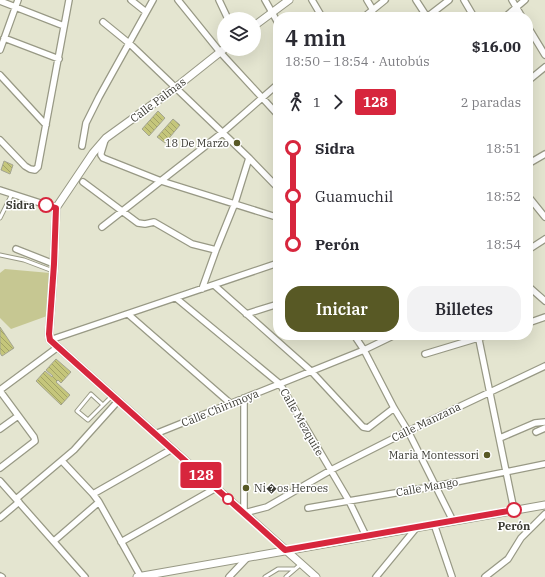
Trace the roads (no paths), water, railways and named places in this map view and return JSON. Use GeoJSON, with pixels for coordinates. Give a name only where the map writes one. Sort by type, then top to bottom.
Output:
{"type":"FeatureCollection","features":[{"type":"Feature","properties":{"kind":"street"},"geometry":{"type":"LineString","coordinates":[[0,50],[18,0]]}},
{"type":"Feature","properties":{"kind":"street"},"geometry":{"type":"LineString","coordinates":[[0,140],[25,166],[35,170],[38,167],[69,0]]}},
{"type":"Feature","properties":{"kind":"street"},"geometry":{"type":"LineString","coordinates":[[131,0],[146,12]]}},
{"type":"Feature","properties":{"kind":"street"},"geometry":{"type":"LineString","coordinates":[[82,146],[86,123],[153,0]]}},
{"type":"Feature","properties":{"kind":"street"},"geometry":{"type":"LineString","coordinates":[[178,0],[217,44]]}},
{"type":"Feature","properties":{"kind":"street"},"geometry":{"type":"LineString","coordinates":[[219,0],[225,12]]}},
{"type":"Feature","properties":{"kind":"street"},"geometry":{"type":"LineString","coordinates":[[261,21],[272,13],[265,0]]}},
{"type":"Feature","properties":{"kind":"street"},"geometry":{"type":"LineString","coordinates":[[273,12],[289,0]]}},
{"type":"Feature","properties":{"kind":"street"},"geometry":{"type":"LineString","coordinates":[[312,0],[319,12]]}},
{"type":"Feature","properties":{"kind":"street"},"geometry":{"type":"LineString","coordinates":[[367,0],[373,10]]}},
{"type":"Feature","properties":{"kind":"street"},"geometry":{"type":"LineString","coordinates":[[370,12],[385,0]]}},
{"type":"Feature","properties":{"kind":"street"},"geometry":{"type":"LineString","coordinates":[[416,0],[424,12]]}},
{"type":"Feature","properties":{"kind":"street"},"geometry":{"type":"LineString","coordinates":[[433,12],[449,0]]}},
{"type":"Feature","properties":{"kind":"street"},"geometry":{"type":"LineString","coordinates":[[464,0],[471,12]]}},
{"type":"Feature","properties":{"kind":"street"},"geometry":{"type":"LineString","coordinates":[[512,0],[519,12]]}},
{"type":"Feature","properties":{"kind":"street"},"geometry":{"type":"LineString","coordinates":[[510,12],[525,0]]}},
{"type":"Feature","properties":{"kind":"street"},"geometry":{"type":"LineString","coordinates":[[0,1],[64,26]]}},
{"type":"Feature","properties":{"kind":"street"},"geometry":{"type":"LineString","coordinates":[[103,22],[130,44],[273,183]]}},
{"type":"Feature","properties":{"kind":"street"},"geometry":{"type":"LineString","coordinates":[[533,35],[545,55]]}},
{"type":"Feature","properties":{"kind":"street"},"geometry":{"type":"LineString","coordinates":[[4,38],[58,59]]}},
{"type":"Feature","properties":{"kind":"street","name":"Calle Palmas"},"geometry":{"type":"LineString","coordinates":[[56,208],[106,138],[175,88],[217,54]]}},
{"type":"Feature","properties":{"kind":"street"},"geometry":{"type":"LineString","coordinates":[[227,56],[273,109]]}},
{"type":"Feature","properties":{"kind":"street"},"geometry":{"type":"LineString","coordinates":[[533,77],[545,67]]}},
{"type":"Feature","properties":{"kind":"street"},"geometry":{"type":"LineString","coordinates":[[0,75],[46,125]]}},
{"type":"Feature","properties":{"kind":"street"},"geometry":{"type":"LineString","coordinates":[[102,227],[222,132],[273,88]]}},
{"type":"Feature","properties":{"kind":"street"},"geometry":{"type":"LineString","coordinates":[[106,138],[101,153],[102,157],[161,181],[273,216]]}},
{"type":"Feature","properties":{"kind":"street"},"geometry":{"type":"LineString","coordinates":[[533,161],[545,154]]}},
{"type":"Feature","properties":{"kind":"street"},"geometry":{"type":"LineString","coordinates":[[202,290],[235,203],[249,158]]}},
{"type":"Feature","properties":{"kind":"street"},"geometry":{"type":"LineString","coordinates":[[83,182],[138,223],[145,224],[154,222],[192,244],[216,250]]}},
{"type":"Feature","properties":{"kind":"street"},"geometry":{"type":"LineString","coordinates":[[0,190],[56,208],[54,268],[49,334],[50,340],[316,577]]}},
{"type":"Feature","properties":{"kind":"street"},"geometry":{"type":"LineString","coordinates":[[533,202],[545,217]]}},
{"type":"Feature","properties":{"kind":"street"},"geometry":{"type":"LineString","coordinates":[[533,247],[545,239]]}},
{"type":"Feature","properties":{"kind":"street"},"geometry":{"type":"LineString","coordinates":[[16,249],[54,268]]}},
{"type":"Feature","properties":{"kind":"street"},"geometry":{"type":"LineString","coordinates":[[50,340],[214,286],[273,265]]}},
{"type":"Feature","properties":{"kind":"street"},"geometry":{"type":"LineString","coordinates":[[214,286],[273,338]]}},
{"type":"Feature","properties":{"kind":"street"},"geometry":{"type":"LineString","coordinates":[[533,290],[545,301]]}},
{"type":"Feature","properties":{"kind":"street","name":"Calle Mezquite"},"geometry":{"type":"LineString","coordinates":[[176,298],[280,384],[349,501],[366,536]]}},
{"type":"Feature","properties":{"kind":"street"},"geometry":{"type":"LineString","coordinates":[[246,314],[273,306]]}},
{"type":"Feature","properties":{"kind":"street"},"geometry":{"type":"LineString","coordinates":[[128,314],[230,403]]}},
{"type":"Feature","properties":{"kind":"street"},"geometry":{"type":"LineString","coordinates":[[533,322],[545,318]]}},
{"type":"Feature","properties":{"kind":"street"},"geometry":{"type":"LineString","coordinates":[[276,340],[311,371],[365,428],[368,428],[394,408]]}},
{"type":"Feature","properties":{"kind":"street"},"geometry":{"type":"LineString","coordinates":[[357,340],[394,408],[408,430],[453,521]]}},
{"type":"Feature","properties":{"kind":"street","name":"Calle Chirimoya"},"geometry":{"type":"LineString","coordinates":[[155,434],[364,350],[385,340]]}},
{"type":"Feature","properties":{"kind":"street"},"geometry":{"type":"LineString","coordinates":[[425,354],[467,340]]}},
{"type":"Feature","properties":{"kind":"street"},"geometry":{"type":"LineString","coordinates":[[480,340],[514,510]]}},
{"type":"Feature","properties":{"kind":"street"},"geometry":{"type":"LineString","coordinates":[[0,468],[35,441],[34,437],[0,390],[58,347]]}},
{"type":"Feature","properties":{"kind":"street","name":"Calle Manzana"},"geometry":{"type":"LineString","coordinates":[[244,513],[267,507],[331,470],[408,430],[545,366]]}},
{"type":"Feature","properties":{"kind":"street"},"geometry":{"type":"LineString","coordinates":[[244,398],[244,513]]}},
{"type":"Feature","properties":{"kind":"street"},"geometry":{"type":"LineString","coordinates":[[0,518],[74,450],[118,401]]}},
{"type":"Feature","properties":{"kind":"street"},"geometry":{"type":"LineString","coordinates":[[0,429],[18,416]]}},
{"type":"Feature","properties":{"kind":"street"},"geometry":{"type":"LineString","coordinates":[[500,438],[535,423],[545,422]]}},
{"type":"Feature","properties":{"kind":"street"},"geometry":{"type":"LineString","coordinates":[[536,432],[545,428]]}},
{"type":"Feature","properties":{"kind":"street"},"geometry":{"type":"LineString","coordinates":[[93,494],[172,449]]}},
{"type":"Feature","properties":{"kind":"street"},"geometry":{"type":"LineString","coordinates":[[62,461],[99,502],[139,577],[248,556],[545,505]]}},
{"type":"Feature","properties":{"kind":"street","name":"Calle Mango"},"geometry":{"type":"LineString","coordinates":[[308,508],[436,486],[545,464]]}},
{"type":"Feature","properties":{"kind":"street"},"geometry":{"type":"LineString","coordinates":[[0,481],[85,577]]}},
{"type":"Feature","properties":{"kind":"street"},"geometry":{"type":"LineString","coordinates":[[121,542],[216,488]]}},
{"type":"Feature","properties":{"kind":"street"},"geometry":{"type":"LineString","coordinates":[[54,541],[99,502]]}},
{"type":"Feature","properties":{"kind":"street"},"geometry":{"type":"LineString","coordinates":[[485,577],[508,559],[521,538],[545,514]]}},
{"type":"Feature","properties":{"kind":"street"},"geometry":{"type":"LineString","coordinates":[[434,524],[452,577]]}},
{"type":"Feature","properties":{"kind":"street"},"geometry":{"type":"LineString","coordinates":[[376,577],[417,527]]}},
{"type":"Feature","properties":{"kind":"street"},"geometry":{"type":"LineString","coordinates":[[229,577],[248,556]]}},
{"type":"Feature","properties":{"kind":"lane"},"geometry":{"type":"LineString","coordinates":[[0,218],[12,194]]}},
{"type":"Feature","properties":{"kind":"lane"},"geometry":{"type":"LineString","coordinates":[[0,255],[54,268]]}},
{"type":"Feature","properties":{"kind":"lane"},"geometry":{"type":"LineString","coordinates":[[103,405],[92,394],[77,411],[88,420],[103,405],[112,396]]}},
{"type":"Feature","properties":{"kind":"lane"},"geometry":{"type":"LineString","coordinates":[[286,577],[301,564]]}},
{"type":"Feature","properties":{"kind":"lane"},"geometry":{"type":"LineString","coordinates":[[266,577],[278,569],[295,569]]}},
{"type":"Feature","properties":{"kind":"place","name":"18 De Marzo"},"geometry":{"type":"Point","coordinates":[237,143]}},
{"type":"Feature","properties":{"kind":"place","name":"Sidra"},"geometry":{"type":"Point","coordinates":[46,205]}},
{"type":"Feature","properties":{"kind":"place","name":"Maria Montessori"},"geometry":{"type":"Point","coordinates":[487,455]}},
{"type":"Feature","properties":{"kind":"place","name":"Ni�os Heroes"},"geometry":{"type":"Point","coordinates":[246,488]}},
{"type":"Feature","properties":{"kind":"place","name":"Perón"},"geometry":{"type":"Point","coordinates":[514,510]}}]}
